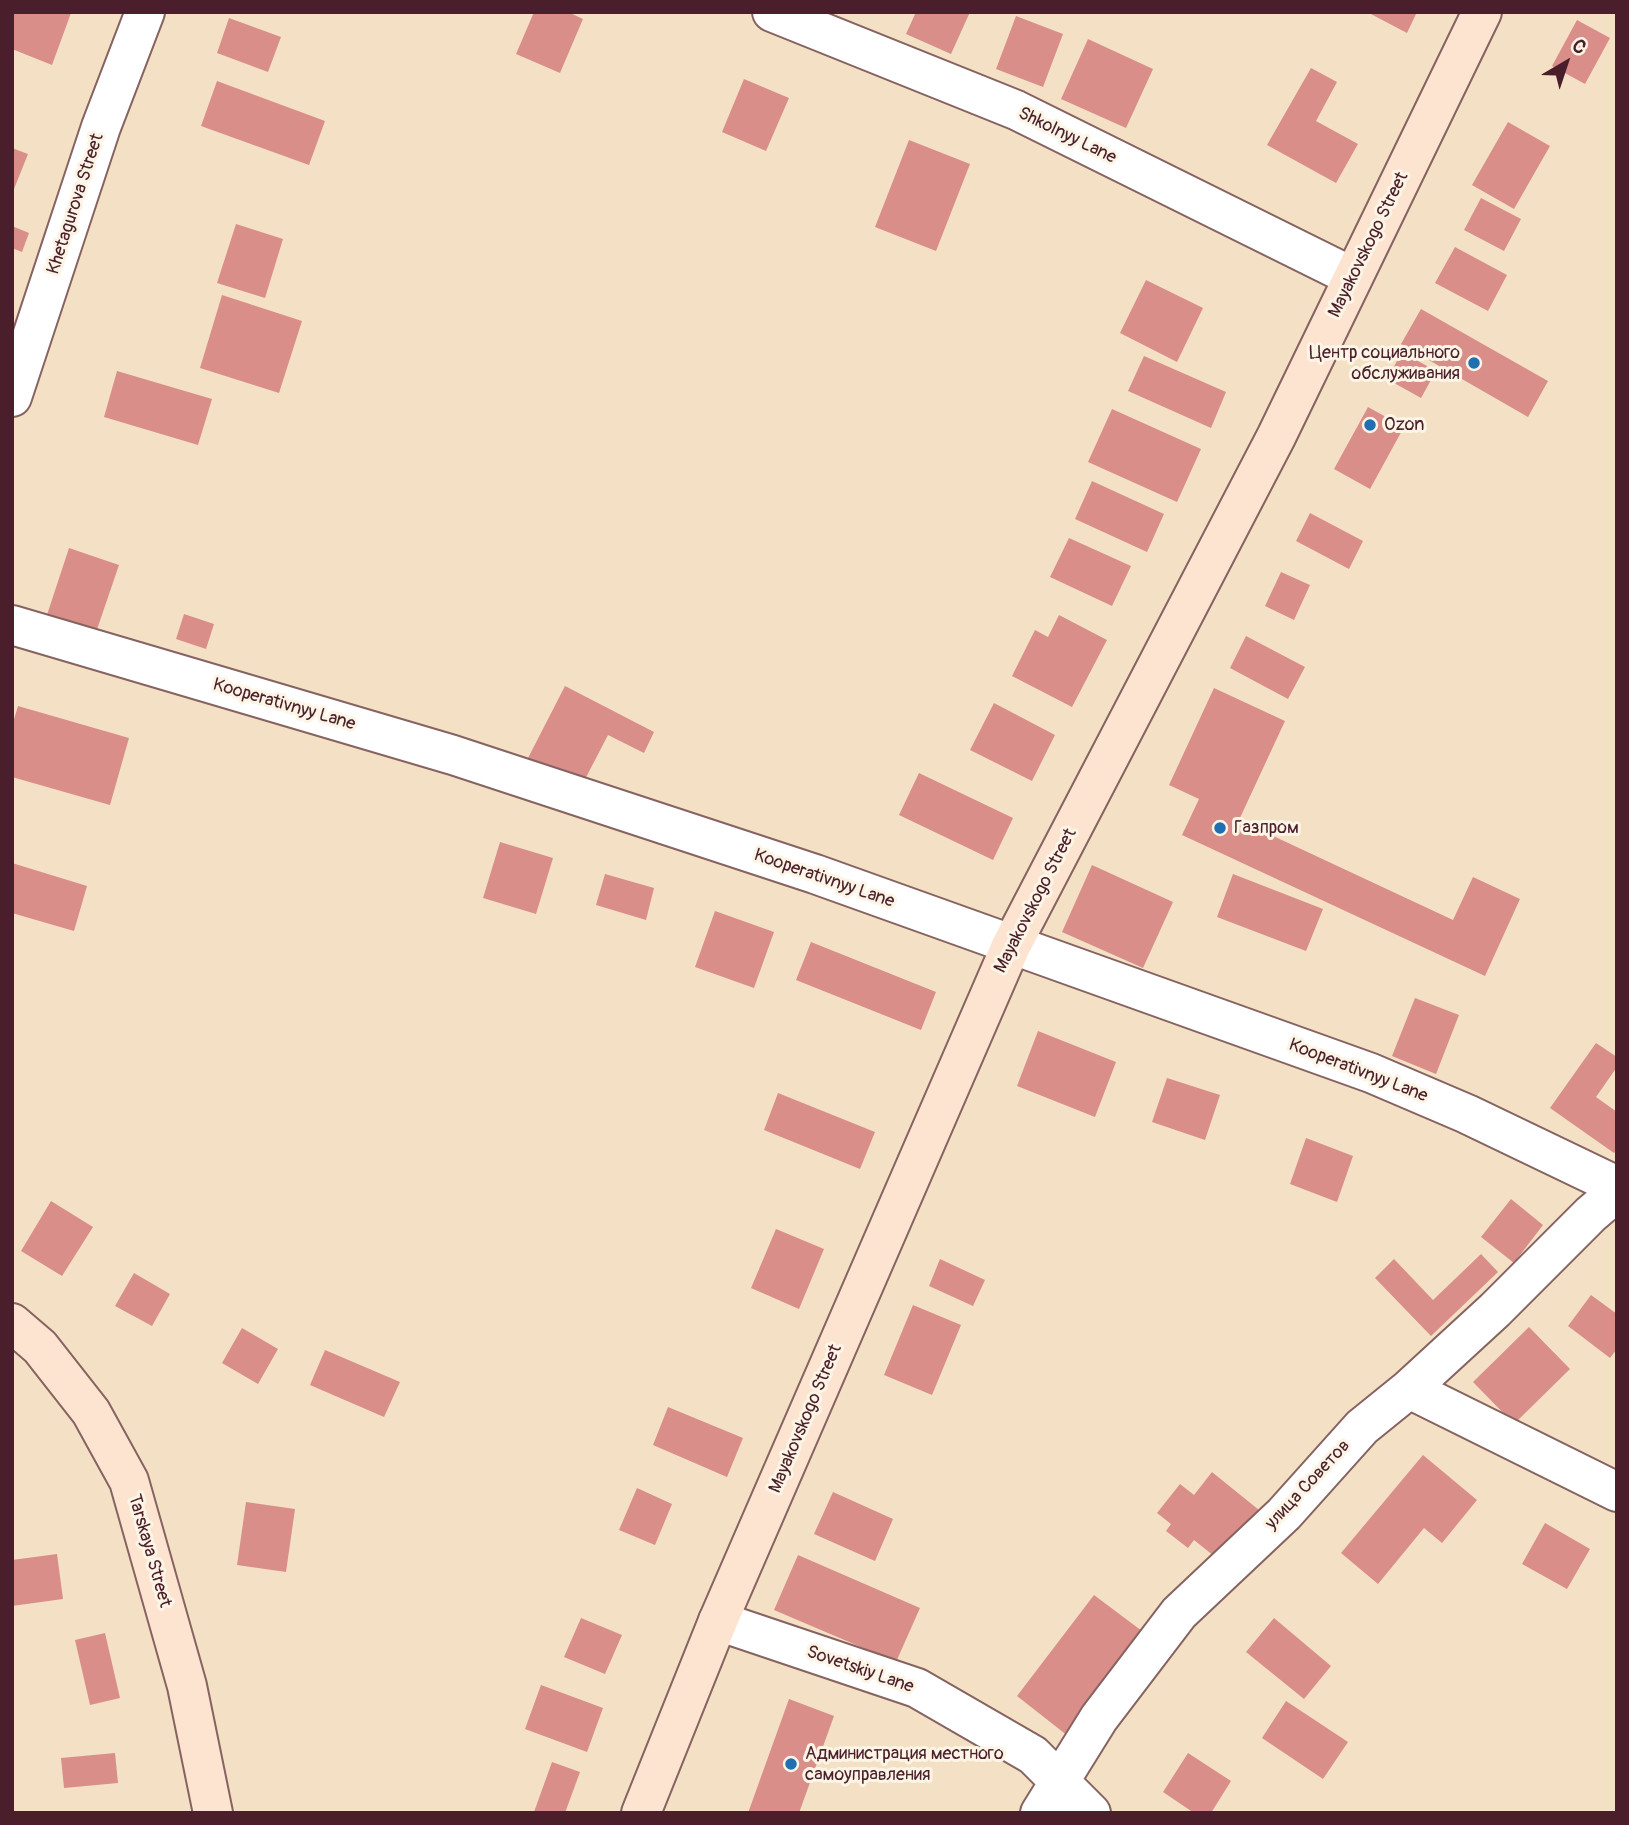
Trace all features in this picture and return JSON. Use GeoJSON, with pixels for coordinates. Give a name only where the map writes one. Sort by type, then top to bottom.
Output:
{"type":"FeatureCollection","features":[{"type":"Feature","properties":{"kind":"street","name":"Khetagurova Street"},"geometry":{"type":"LineString","coordinates":[[12,397],[101,127],[145,12]]}},
{"type":"Feature","properties":{"kind":"street","name":"Shkolnyy Lane"},"geometry":{"type":"LineString","coordinates":[[772,12],[1016,110],[1353,277]]}},
{"type":"Feature","properties":{"kind":"street","name":"Mayakovskogo Street"},"geometry":{"type":"LineString","coordinates":[[641,1813],[718,1621],[1010,946],[1276,437],[1482,12]]}},
{"type":"Feature","properties":{"kind":"street","name":"Kooperativnyy Lane"},"geometry":{"type":"LineString","coordinates":[[12,625],[453,755],[815,874],[1371,1073],[1467,1114],[1617,1186]]}},
{"type":"Feature","properties":{"kind":"street","name":"улица Советов"},"geometry":{"type":"LineString","coordinates":[[1040,1813],[1100,1718],[1179,1614],[1284,1514],[1362,1427],[1409,1389],[1495,1310],[1591,1214],[1617,1192]]}},
{"type":"Feature","properties":{"kind":"street","name":"Tarskaya Street"},"geometry":{"type":"LineString","coordinates":[[12,1323],[40,1347],[91,1412],[129,1481],[187,1686],[213,1813]]}},
{"type":"Feature","properties":{"kind":"street"},"geometry":{"type":"LineString","coordinates":[[1409,1389],[1617,1492]]}},
{"type":"Feature","properties":{"kind":"street","name":"Sovetskiy Lane"},"geometry":{"type":"LineString","coordinates":[[718,1621],[917,1688],[1033,1755],[1060,1779],[1091,1813]]}},
{"type":"Feature","properties":{"kind":"building"},"geometry":{"type":"Polygon","coordinates":[[[14,12],[71,13],[52,65],[12,49],[14,12]]]}},
{"type":"Feature","properties":{"kind":"building"},"geometry":{"type":"Polygon","coordinates":[[[534,12],[568,12],[583,19],[560,73],[516,54],[534,12]]]}},
{"type":"Feature","properties":{"kind":"building"},"geometry":{"type":"Polygon","coordinates":[[[916,12],[970,12],[951,54],[906,34],[916,12]]]}},
{"type":"Feature","properties":{"kind":"building"},"geometry":{"type":"Polygon","coordinates":[[[1367,12],[1417,12],[1407,33],[1367,12]]]}},
{"type":"Feature","properties":{"kind":"building"},"geometry":{"type":"Polygon","coordinates":[[[1016,16],[1063,34],[1043,87],[996,69],[1016,16]]]}},
{"type":"Feature","properties":{"kind":"building"},"geometry":{"type":"Polygon","coordinates":[[[229,18],[281,37],[268,72],[217,53],[229,18]]]}},
{"type":"Feature","properties":{"kind":"building"},"geometry":{"type":"Polygon","coordinates":[[[1577,20],[1610,38],[1585,84],[1552,66],[1577,20]]]}},
{"type":"Feature","properties":{"kind":"building"},"geometry":{"type":"Polygon","coordinates":[[[1088,39],[1153,69],[1126,128],[1061,99],[1088,39]]]}},
{"type":"Feature","properties":{"kind":"building"},"geometry":{"type":"Polygon","coordinates":[[[1311,68],[1337,82],[1316,121],[1358,144],[1336,183],[1267,145],[1311,68]]]}},
{"type":"Feature","properties":{"kind":"building"},"geometry":{"type":"Polygon","coordinates":[[[744,79],[789,98],[766,151],[722,132],[744,79]]]}},
{"type":"Feature","properties":{"kind":"building"},"geometry":{"type":"Polygon","coordinates":[[[217,81],[325,121],[309,165],[201,126],[217,81]]]}},
{"type":"Feature","properties":{"kind":"building"},"geometry":{"type":"Polygon","coordinates":[[[1508,122],[1550,146],[1514,209],[1472,185],[1508,122]]]}},
{"type":"Feature","properties":{"kind":"building"},"geometry":{"type":"Polygon","coordinates":[[[909,140],[970,164],[936,251],[875,227],[909,140]]]}},
{"type":"Feature","properties":{"kind":"building"},"geometry":{"type":"Polygon","coordinates":[[[12,148],[28,154],[12,194],[12,148]]]}},
{"type":"Feature","properties":{"kind":"building"},"geometry":{"type":"Polygon","coordinates":[[[1481,198],[1521,219],[1504,251],[1464,230],[1481,198]]]}},
{"type":"Feature","properties":{"kind":"building"},"geometry":{"type":"Polygon","coordinates":[[[236,224],[283,239],[265,298],[217,283],[236,224]]]}},
{"type":"Feature","properties":{"kind":"building"},"geometry":{"type":"Polygon","coordinates":[[[12,226],[29,233],[22,252],[12,248],[12,226]]]}},
{"type":"Feature","properties":{"kind":"building"},"geometry":{"type":"Polygon","coordinates":[[[1455,247],[1507,275],[1488,311],[1435,283],[1455,247]]]}},
{"type":"Feature","properties":{"kind":"building"},"geometry":{"type":"Polygon","coordinates":[[[1146,280],[1203,308],[1177,362],[1120,333],[1146,280]]]}},
{"type":"Feature","properties":{"kind":"building"},"geometry":{"type":"Polygon","coordinates":[[[222,295],[302,321],[279,393],[200,368],[222,295]]]}},
{"type":"Feature","properties":{"kind":"building","name":"Центр социального обслуживания"},"geometry":{"type":"Polygon","coordinates":[[[1421,309],[1548,381],[1528,417],[1401,344],[1421,309]]]}},
{"type":"Feature","properties":{"kind":"building"},"geometry":{"type":"Polygon","coordinates":[[[1402,352],[1436,371],[1421,398],[1387,379],[1402,352]]]}},
{"type":"Feature","properties":{"kind":"building"},"geometry":{"type":"Polygon","coordinates":[[[1144,356],[1226,392],[1211,428],[1128,391],[1144,356]]]}},
{"type":"Feature","properties":{"kind":"building"},"geometry":{"type":"Polygon","coordinates":[[[117,371],[212,399],[198,445],[104,417],[117,371]]]}},
{"type":"Feature","properties":{"kind":"building"},"geometry":{"type":"Polygon","coordinates":[[[1368,407],[1404,427],[1370,489],[1334,469],[1368,407]]]}},
{"type":"Feature","properties":{"kind":"building"},"geometry":{"type":"Polygon","coordinates":[[[1112,409],[1201,449],[1177,502],[1088,462],[1112,409]]]}},
{"type":"Feature","properties":{"kind":"building"},"geometry":{"type":"Polygon","coordinates":[[[1092,481],[1164,514],[1147,552],[1075,519],[1092,481]]]}},
{"type":"Feature","properties":{"kind":"building"},"geometry":{"type":"Polygon","coordinates":[[[1310,513],[1363,541],[1349,569],[1296,541],[1310,513]]]}},
{"type":"Feature","properties":{"kind":"building"},"geometry":{"type":"Polygon","coordinates":[[[1069,538],[1131,566],[1112,606],[1050,577],[1069,538]]]}},
{"type":"Feature","properties":{"kind":"building"},"geometry":{"type":"Polygon","coordinates":[[[69,548],[119,565],[91,647],[42,630],[69,548]]]}},
{"type":"Feature","properties":{"kind":"building"},"geometry":{"type":"Polygon","coordinates":[[[1281,572],[1310,585],[1294,620],[1265,606],[1281,572]]]}},
{"type":"Feature","properties":{"kind":"building"},"geometry":{"type":"Polygon","coordinates":[[[184,614],[214,624],[206,649],[176,639],[184,614]]]}},
{"type":"Feature","properties":{"kind":"building"},"geometry":{"type":"Polygon","coordinates":[[[1059,615],[1107,640],[1072,707],[1012,676],[1035,630],[1048,637],[1059,615]]]}},
{"type":"Feature","properties":{"kind":"building"},"geometry":{"type":"Polygon","coordinates":[[[1246,636],[1305,667],[1288,699],[1230,668],[1246,636]]]}},
{"type":"Feature","properties":{"kind":"building"},"geometry":{"type":"Polygon","coordinates":[[[565,686],[654,732],[644,753],[608,735],[581,787],[527,760],[565,686]]]}},
{"type":"Feature","properties":{"kind":"building","name":"Газпром"},"geometry":{"type":"Polygon","coordinates":[[[1214,688],[1285,721],[1239,820],[1453,920],[1473,877],[1520,899],[1485,976],[1182,835],[1199,799],[1169,785],[1214,688]]]}},
{"type":"Feature","properties":{"kind":"building"},"geometry":{"type":"Polygon","coordinates":[[[994,703],[1055,735],[1032,781],[970,750],[994,703]]]}},
{"type":"Feature","properties":{"kind":"building"},"geometry":{"type":"Polygon","coordinates":[[[18,706],[129,738],[110,805],[12,777],[12,726],[18,706]]]}},
{"type":"Feature","properties":{"kind":"building"},"geometry":{"type":"Polygon","coordinates":[[[919,773],[1013,818],[993,860],[899,815],[919,773]]]}},
{"type":"Feature","properties":{"kind":"building"},"geometry":{"type":"Polygon","coordinates":[[[500,842],[553,858],[536,914],[483,898],[500,842]]]}},
{"type":"Feature","properties":{"kind":"building"},"geometry":{"type":"Polygon","coordinates":[[[12,863],[87,886],[74,931],[12,913],[12,863]]]}},
{"type":"Feature","properties":{"kind":"building"},"geometry":{"type":"Polygon","coordinates":[[[1092,865],[1173,902],[1143,968],[1062,932],[1092,865]]]}},
{"type":"Feature","properties":{"kind":"building"},"geometry":{"type":"Polygon","coordinates":[[[605,874],[654,888],[646,920],[596,905],[605,874]]]}},
{"type":"Feature","properties":{"kind":"building"},"geometry":{"type":"Polygon","coordinates":[[[1233,874],[1323,909],[1306,951],[1217,917],[1233,874]]]}},
{"type":"Feature","properties":{"kind":"building"},"geometry":{"type":"Polygon","coordinates":[[[715,911],[774,932],[754,988],[695,967],[715,911]]]}},
{"type":"Feature","properties":{"kind":"building"},"geometry":{"type":"Polygon","coordinates":[[[811,942],[936,992],[921,1030],[796,980],[811,942]]]}},
{"type":"Feature","properties":{"kind":"building"},"geometry":{"type":"Polygon","coordinates":[[[1415,998],[1459,1015],[1436,1074],[1392,1056],[1415,998]]]}},
{"type":"Feature","properties":{"kind":"building"},"geometry":{"type":"Polygon","coordinates":[[[1038,1031],[1116,1062],[1095,1117],[1017,1086],[1038,1031]]]}},
{"type":"Feature","properties":{"kind":"building"},"geometry":{"type":"Polygon","coordinates":[[[1596,1043],[1617,1057],[1617,1067],[1596,1097],[1617,1112],[1617,1149],[1614,1153],[1550,1108],[1596,1043]]]}},
{"type":"Feature","properties":{"kind":"building"},"geometry":{"type":"Polygon","coordinates":[[[1167,1078],[1220,1095],[1205,1140],[1152,1122],[1167,1078]]]}},
{"type":"Feature","properties":{"kind":"building"},"geometry":{"type":"Polygon","coordinates":[[[778,1093],[875,1132],[860,1169],[764,1130],[778,1093]]]}},
{"type":"Feature","properties":{"kind":"building"},"geometry":{"type":"Polygon","coordinates":[[[1306,1138],[1353,1156],[1337,1202],[1290,1184],[1306,1138]]]}},
{"type":"Feature","properties":{"kind":"building"},"geometry":{"type":"Polygon","coordinates":[[[1511,1199],[1543,1225],[1514,1263],[1481,1237],[1511,1199]]]}},
{"type":"Feature","properties":{"kind":"building"},"geometry":{"type":"Polygon","coordinates":[[[51,1201],[93,1227],[62,1276],[21,1251],[51,1201]]]}},
{"type":"Feature","properties":{"kind":"building"},"geometry":{"type":"Polygon","coordinates":[[[776,1229],[824,1249],[799,1309],[751,1288],[776,1229]]]}},
{"type":"Feature","properties":{"kind":"building"},"geometry":{"type":"Polygon","coordinates":[[[1481,1254],[1498,1272],[1431,1336],[1375,1278],[1394,1259],[1433,1300],[1481,1254]]]}},
{"type":"Feature","properties":{"kind":"building"},"geometry":{"type":"Polygon","coordinates":[[[940,1259],[985,1280],[973,1306],[929,1286],[940,1259]]]}},
{"type":"Feature","properties":{"kind":"building"},"geometry":{"type":"Polygon","coordinates":[[[134,1273],[170,1294],[152,1326],[115,1306],[134,1273]]]}},
{"type":"Feature","properties":{"kind":"building"},"geometry":{"type":"Polygon","coordinates":[[[1591,1295],[1617,1314],[1617,1349],[1610,1358],[1568,1326],[1591,1295]]]}},
{"type":"Feature","properties":{"kind":"building"},"geometry":{"type":"Polygon","coordinates":[[[913,1305],[961,1325],[932,1395],[884,1375],[913,1305]]]}},
{"type":"Feature","properties":{"kind":"building"},"geometry":{"type":"Polygon","coordinates":[[[1529,1327],[1570,1369],[1514,1424],[1473,1382],[1529,1327]]]}},
{"type":"Feature","properties":{"kind":"building"},"geometry":{"type":"Polygon","coordinates":[[[242,1328],[278,1349],[258,1384],[222,1363],[242,1328]]]}},
{"type":"Feature","properties":{"kind":"building"},"geometry":{"type":"Polygon","coordinates":[[[325,1350],[400,1382],[384,1417],[310,1385],[325,1350]]]}},
{"type":"Feature","properties":{"kind":"building"},"geometry":{"type":"Polygon","coordinates":[[[668,1407],[743,1438],[727,1477],[653,1445],[668,1407]]]}},
{"type":"Feature","properties":{"kind":"building"},"geometry":{"type":"Polygon","coordinates":[[[1423,1455],[1477,1500],[1442,1543],[1424,1528],[1378,1584],[1341,1553],[1423,1455]]]}},
{"type":"Feature","properties":{"kind":"building"},"geometry":{"type":"Polygon","coordinates":[[[1212,1472],[1259,1510],[1219,1560],[1194,1540],[1188,1548],[1166,1531],[1171,1524],[1157,1513],[1180,1484],[1194,1495],[1212,1472]]]}},
{"type":"Feature","properties":{"kind":"building"},"geometry":{"type":"Polygon","coordinates":[[[637,1488],[672,1504],[655,1545],[619,1530],[637,1488]]]}},
{"type":"Feature","properties":{"kind":"building"},"geometry":{"type":"Polygon","coordinates":[[[833,1492],[893,1519],[875,1561],[814,1534],[833,1492]]]}},
{"type":"Feature","properties":{"kind":"building"},"geometry":{"type":"Polygon","coordinates":[[[246,1502],[295,1509],[286,1572],[237,1565],[246,1502]]]}},
{"type":"Feature","properties":{"kind":"building"},"geometry":{"type":"Polygon","coordinates":[[[1545,1523],[1590,1549],[1567,1589],[1522,1564],[1545,1523]]]}},
{"type":"Feature","properties":{"kind":"building"},"geometry":{"type":"Polygon","coordinates":[[[57,1554],[63,1599],[12,1606],[12,1560],[57,1554]]]}},
{"type":"Feature","properties":{"kind":"building"},"geometry":{"type":"Polygon","coordinates":[[[798,1555],[920,1608],[896,1662],[774,1610],[798,1555]]]}},
{"type":"Feature","properties":{"kind":"building"},"geometry":{"type":"Polygon","coordinates":[[[1094,1595],[1146,1634],[1068,1736],[1017,1696],[1094,1595]]]}},
{"type":"Feature","properties":{"kind":"building"},"geometry":{"type":"Polygon","coordinates":[[[581,1618],[622,1635],[605,1674],[564,1657],[581,1618]]]}},
{"type":"Feature","properties":{"kind":"building"},"geometry":{"type":"Polygon","coordinates":[[[1274,1618],[1331,1666],[1304,1699],[1246,1652],[1274,1618]]]}},
{"type":"Feature","properties":{"kind":"building"},"geometry":{"type":"Polygon","coordinates":[[[105,1633],[120,1698],[90,1705],[75,1640],[105,1633]]]}},
{"type":"Feature","properties":{"kind":"building"},"geometry":{"type":"Polygon","coordinates":[[[541,1685],[603,1708],[587,1752],[525,1729],[541,1685]]]}},
{"type":"Feature","properties":{"kind":"building","name":"Администрация местного самоуправления"},"geometry":{"type":"Polygon","coordinates":[[[789,1699],[834,1716],[799,1813],[748,1813],[789,1699]]]}},
{"type":"Feature","properties":{"kind":"building"},"geometry":{"type":"Polygon","coordinates":[[[1286,1701],[1348,1742],[1323,1779],[1262,1738],[1286,1701]]]}},
{"type":"Feature","properties":{"kind":"building"},"geometry":{"type":"Polygon","coordinates":[[[115,1753],[118,1783],[64,1788],[61,1758],[115,1753]]]}},
{"type":"Feature","properties":{"kind":"building"},"geometry":{"type":"Polygon","coordinates":[[[1188,1753],[1231,1781],[1211,1813],[1194,1813],[1163,1792],[1188,1753]]]}},
{"type":"Feature","properties":{"kind":"building"},"geometry":{"type":"Polygon","coordinates":[[[552,1762],[580,1772],[565,1813],[536,1813],[534,1812],[552,1762]]]}},
{"type":"Feature","properties":{"kind":"place","name":"Центр социального обслуживания"},"geometry":{"type":"Point","coordinates":[1474,363]}},
{"type":"Feature","properties":{"kind":"place","name":"Ozon"},"geometry":{"type":"Point","coordinates":[1370,425]}},
{"type":"Feature","properties":{"kind":"place","name":"Газпром"},"geometry":{"type":"Point","coordinates":[1220,828]}},
{"type":"Feature","properties":{"kind":"place","name":"Администрация местного самоуправления"},"geometry":{"type":"Point","coordinates":[791,1764]}}]}
